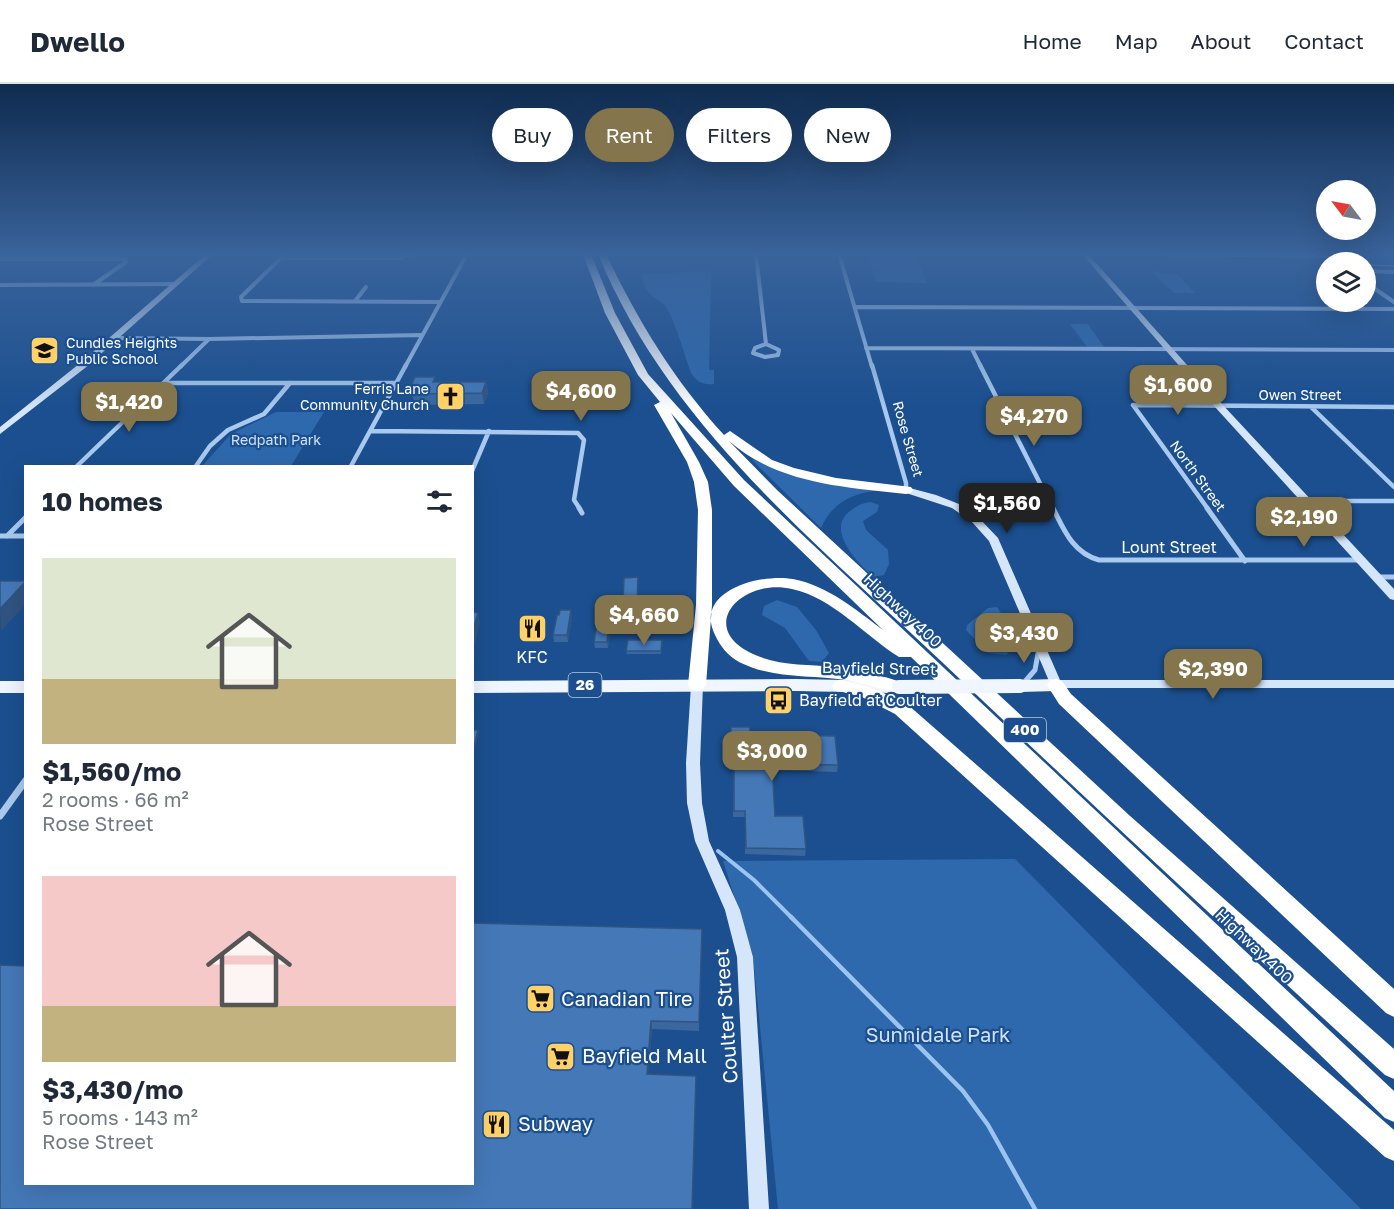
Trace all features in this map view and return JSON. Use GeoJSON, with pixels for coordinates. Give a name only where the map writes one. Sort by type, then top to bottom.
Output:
{"type":"FeatureCollection","features":[{"type":"Feature","properties":{"kind":"highway","name":"Highway 400"},"geometry":{"type":"LineString","coordinates":[[607,306],[643,375],[739,483],[1394,1109]]}},
{"type":"Feature","properties":{"kind":"highway","name":"Highway 400"},"geometry":{"type":"LineString","coordinates":[[628,306],[640,332],[671,379],[772,494],[1122,821],[1394,1066]]}},
{"type":"Feature","properties":{"kind":"highway"},"geometry":{"type":"LineString","coordinates":[[643,375],[693,462],[701,482],[705,510],[704,605],[697,685]]}},
{"type":"Feature","properties":{"kind":"highway"},"geometry":{"type":"LineString","coordinates":[[671,379],[691,393],[734,439],[760,460],[815,477],[906,490]]}},
{"type":"Feature","properties":{"kind":"highway"},"geometry":{"type":"LineString","coordinates":[[899,687],[847,674],[786,668],[746,658],[732,649],[722,637],[718,623],[720,611],[727,599],[733,595],[760,585],[790,584],[808,588],[830,598],[902,652],[932,666]]}},
{"type":"Feature","properties":{"kind":"highway"},"geometry":{"type":"LineString","coordinates":[[841,686],[867,692],[901,709],[1394,1148]]}},
{"type":"Feature","properties":{"kind":"highway"},"geometry":{"type":"LineString","coordinates":[[1056,686],[1065,699],[1394,1005]]}},
{"type":"Feature","properties":{"kind":"main road","name":"Bayfield Street"},"geometry":{"type":"LineString","coordinates":[[474,687],[1056,686]]}},
{"type":"Feature","properties":{"kind":"main road"},"geometry":{"type":"LineString","coordinates":[[0,687],[24,687]]}},
{"type":"Feature","properties":{"kind":"street"},"geometry":{"type":"LineString","coordinates":[[0,431],[114,338],[148,306]]}},
{"type":"Feature","properties":{"kind":"street"},"geometry":{"type":"LineString","coordinates":[[352,465],[437,306]]}},
{"type":"Feature","properties":{"kind":"street"},"geometry":{"type":"LineString","coordinates":[[762,306],[766,344]]}},
{"type":"Feature","properties":{"kind":"street"},"geometry":{"type":"LineString","coordinates":[[856,307],[1394,309]]}},
{"type":"Feature","properties":{"kind":"street","name":"Rose Street"},"geometry":{"type":"LineString","coordinates":[[856,307],[906,483],[906,490],[956,505],[986,529],[994,540],[1056,686]]}},
{"type":"Feature","properties":{"kind":"street"},"geometry":{"type":"LineString","coordinates":[[1135,308],[1218,405],[1394,596]]}},
{"type":"Feature","properties":{"kind":"street"},"geometry":{"type":"LineString","coordinates":[[114,338],[209,339],[421,335]]}},
{"type":"Feature","properties":{"kind":"street"},"geometry":{"type":"LineString","coordinates":[[78,465],[209,339]]}},
{"type":"Feature","properties":{"kind":"street"},"geometry":{"type":"LineString","coordinates":[[766,344],[780,352],[770,357],[759,357],[753,353],[755,348],[766,344]]}},
{"type":"Feature","properties":{"kind":"street"},"geometry":{"type":"LineString","coordinates":[[866,348],[1394,350]]}},
{"type":"Feature","properties":{"kind":"street","name":"Lount Street"},"geometry":{"type":"LineString","coordinates":[[972,349],[1065,532],[1084,555],[1099,560],[1362,560]]}},
{"type":"Feature","properties":{"kind":"street"},"geometry":{"type":"LineString","coordinates":[[164,383],[395,383]]}},
{"type":"Feature","properties":{"kind":"street"},"geometry":{"type":"LineString","coordinates":[[197,465],[210,446],[228,430],[264,414],[290,383]]}},
{"type":"Feature","properties":{"kind":"street","name":"Owen Street"},"geometry":{"type":"LineString","coordinates":[[1134,405],[1394,407]]}},
{"type":"Feature","properties":{"kind":"street","name":"North Street"},"geometry":{"type":"LineString","coordinates":[[1134,405],[1245,561]]}},
{"type":"Feature","properties":{"kind":"street"},"geometry":{"type":"LineString","coordinates":[[1311,406],[1394,487]]}},
{"type":"Feature","properties":{"kind":"street"},"geometry":{"type":"LineString","coordinates":[[371,431],[569,431],[582,435],[584,440],[574,500],[582,513]]}},
{"type":"Feature","properties":{"kind":"street"},"geometry":{"type":"LineString","coordinates":[[474,466],[489,431]]}},
{"type":"Feature","properties":{"kind":"street"},"geometry":{"type":"LineString","coordinates":[[1307,501],[1394,501]]}},
{"type":"Feature","properties":{"kind":"street"},"geometry":{"type":"LineString","coordinates":[[3,536],[24,519]]}},
{"type":"Feature","properties":{"kind":"street"},"geometry":{"type":"LineString","coordinates":[[3,536],[24,536]]}},
{"type":"Feature","properties":{"kind":"street"},"geometry":{"type":"LineString","coordinates":[[1377,577],[1394,577]]}},
{"type":"Feature","properties":{"kind":"street"},"geometry":{"type":"LineString","coordinates":[[1020,686],[1035,670],[1039,647]]}},
{"type":"Feature","properties":{"kind":"street","name":"Bayfield Street"},"geometry":{"type":"LineString","coordinates":[[1056,686],[1394,684]]}},
{"type":"Feature","properties":{"kind":"street","name":"Coulter Street"},"geometry":{"type":"LineString","coordinates":[[697,685],[693,750],[695,804],[703,842],[730,903],[739,928],[745,957],[759,1209]]}},
{"type":"Feature","properties":{"kind":"street"},"geometry":{"type":"LineString","coordinates":[[0,816],[24,783]]}},
{"type":"Feature","properties":{"kind":"green space"},"geometry":{"type":"Polygon","coordinates":[[[665,306],[710,306],[709,370],[714,370],[714,384],[700,382],[691,373],[665,306]]]}},
{"type":"Feature","properties":{"kind":"green space"},"geometry":{"type":"Polygon","coordinates":[[[1070,324],[1088,324],[1104,347],[1087,347],[1070,324]]]}},
{"type":"Feature","properties":{"kind":"green space","name":"Redpath Park"},"geometry":{"type":"Polygon","coordinates":[[[276,412],[324,412],[292,465],[203,465],[231,434],[276,412]]]}},
{"type":"Feature","properties":{"kind":"green space"},"geometry":{"type":"Polygon","coordinates":[[[751,459],[785,472],[881,490],[862,493],[845,500],[832,511],[821,528],[751,459]]]}},
{"type":"Feature","properties":{"kind":"green space"},"geometry":{"type":"Polygon","coordinates":[[[871,502],[879,505],[877,512],[863,521],[866,530],[888,550],[889,564],[884,575],[873,577],[846,546],[841,527],[843,519],[850,511],[859,505],[871,502]]]}},
{"type":"Feature","properties":{"kind":"green space"},"geometry":{"type":"Polygon","coordinates":[[[777,600],[797,607],[816,630],[829,653],[822,662],[809,661],[785,628],[762,615],[764,606],[777,600]]]}},
{"type":"Feature","properties":{"kind":"green space"},"geometry":{"type":"Polygon","coordinates":[[[997,607],[1014,633],[1016,646],[1006,655],[988,653],[966,630],[967,625],[988,608],[997,607]]]}},
{"type":"Feature","properties":{"kind":"green space","name":"Sunnidale Park"},"geometry":{"type":"Polygon","coordinates":[[[1015,859],[1361,1209],[778,1209],[753,956],[723,861],[1015,859]]]}},
{"type":"Feature","properties":{"kind":"building"},"geometry":{"type":"Polygon","coordinates":[[[415,377],[435,377],[433,382],[486,382],[482,393],[412,394],[415,388],[410,388],[415,377]]]}},
{"type":"Feature","properties":{"kind":"building"},"geometry":{"type":"Polygon","coordinates":[[[638,577],[637,603],[623,603],[624,578],[638,577]]]}},
{"type":"Feature","properties":{"kind":"building"},"geometry":{"type":"Polygon","coordinates":[[[0,581],[24,581],[24,583],[0,609],[0,581]]]}},
{"type":"Feature","properties":{"kind":"building"},"geometry":{"type":"Polygon","coordinates":[[[560,610],[571,610],[567,635],[553,635],[557,615],[560,610]]]}},
{"type":"Feature","properties":{"kind":"building"},"geometry":{"type":"Polygon","coordinates":[[[474,612],[478,613],[474,627],[474,612]]]}},
{"type":"Feature","properties":{"kind":"building"},"geometry":{"type":"Polygon","coordinates":[[[598,617],[610,617],[607,642],[594,642],[598,617]]]}},
{"type":"Feature","properties":{"kind":"building"},"geometry":{"type":"Polygon","coordinates":[[[628,640],[662,640],[661,651],[626,651],[628,640]]]}},
{"type":"Feature","properties":{"kind":"building"},"geometry":{"type":"Polygon","coordinates":[[[731,727],[750,727],[750,734],[835,736],[838,765],[772,764],[775,816],[803,816],[806,849],[746,848],[745,811],[734,811],[734,751],[724,751],[724,741],[731,742],[731,727]]]}},
{"type":"Feature","properties":{"kind":"building"},"geometry":{"type":"Polygon","coordinates":[[[474,730],[478,730],[474,747],[474,730]]]}},
{"type":"Feature","properties":{"kind":"building","name":"Bayfield Mall"},"geometry":{"type":"Polygon","coordinates":[[[474,923],[702,929],[699,1022],[651,1021],[647,1074],[696,1076],[692,1209],[0,1209],[0,965],[24,966],[24,1185],[474,1185],[474,923]]]}},
{"type":"Feature","properties":{"kind":"waterway"},"geometry":{"type":"LineString","coordinates":[[718,851],[754,880],[791,917]]}},
{"type":"Feature","properties":{"kind":"waterway"},"geometry":{"type":"LineString","coordinates":[[791,917],[963,1091],[988,1125],[1035,1209]]}},
{"type":"Feature","properties":{"kind":"place","name":"Cundles Heights Public School"},"geometry":{"type":"Point","coordinates":[45,351]}},
{"type":"Feature","properties":{"kind":"place","name":"Ferris Lane Community Church"},"geometry":{"type":"Point","coordinates":[450,397]}},
{"type":"Feature","properties":{"kind":"place","name":"KFC"},"geometry":{"type":"Point","coordinates":[532,629]}},
{"type":"Feature","properties":{"kind":"place","name":"Bayfield at Coulter"},"geometry":{"type":"Point","coordinates":[778,700]}},
{"type":"Feature","properties":{"kind":"place","name":"Canadian Tire"},"geometry":{"type":"Point","coordinates":[540,999]}},
{"type":"Feature","properties":{"kind":"place","name":"Bayfield Mall"},"geometry":{"type":"Point","coordinates":[561,1056]}},
{"type":"Feature","properties":{"kind":"place","name":"Subway"},"geometry":{"type":"Point","coordinates":[497,1124]}}]}
